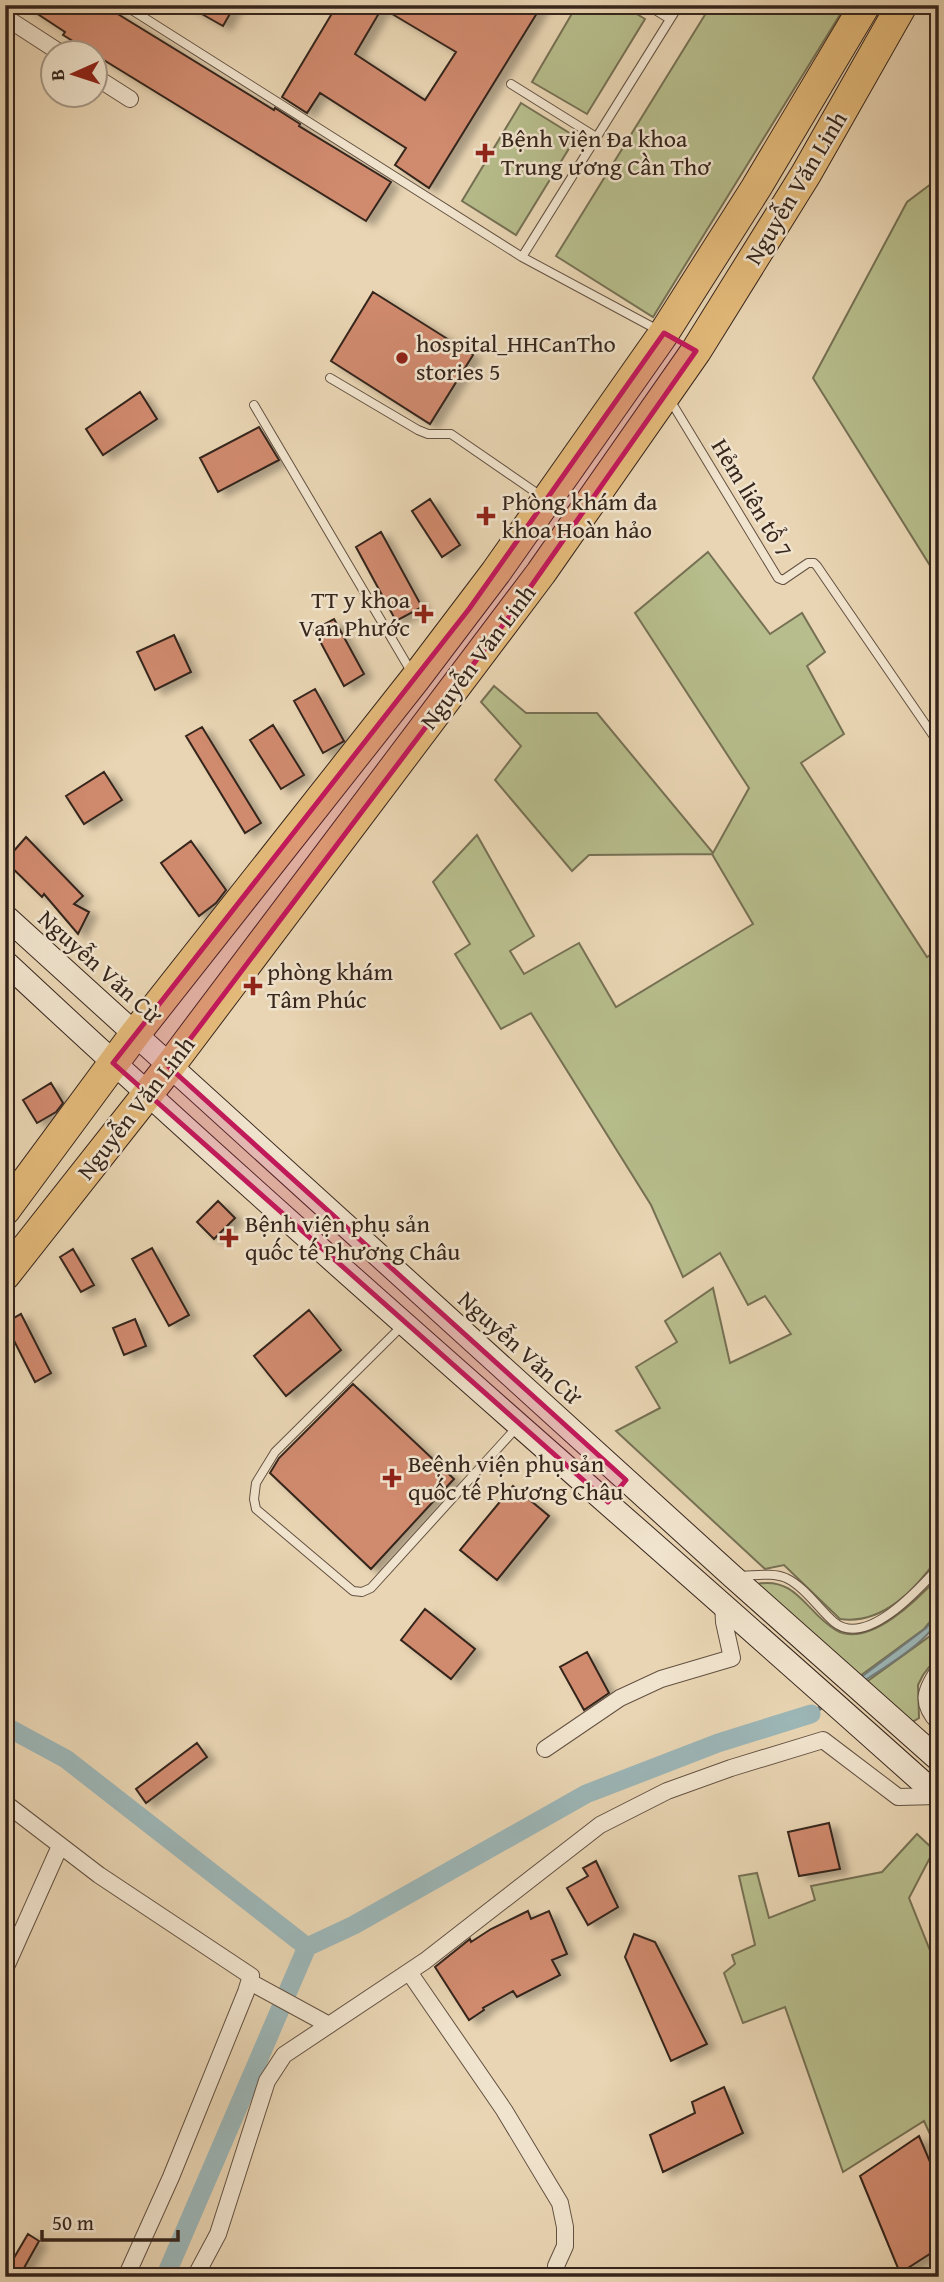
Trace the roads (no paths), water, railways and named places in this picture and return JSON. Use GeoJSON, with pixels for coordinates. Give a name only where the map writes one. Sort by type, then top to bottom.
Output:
{"type":"FeatureCollection","features":[{"type":"Feature","properties":{"kind":"highway","name":"Nguyễn Văn Linh"},"geometry":{"type":"LineString","coordinates":[[5,1210],[135,1034],[476,600],[664,333],[756,188],[865,5]]}},
{"type":"Feature","properties":{"kind":"highway","name":"Nguyễn Văn Linh"},"geometry":{"type":"LineString","coordinates":[[5,1275],[169,1067],[515,609],[696,351],[806,174],[902,5]]}},
{"type":"Feature","properties":{"kind":"highway"},"geometry":{"type":"LineString","coordinates":[[664,333],[696,351]]}},
{"type":"Feature","properties":{"kind":"main road","name":"Nguyễn Văn Cừ"},"geometry":{"type":"LineString","coordinates":[[5,916],[732,1576],[939,1760]]}},
{"type":"Feature","properties":{"kind":"main road"},"geometry":{"type":"LineString","coordinates":[[5,962],[147,1095],[939,1796]]}},
{"type":"Feature","properties":{"kind":"main road"},"geometry":{"type":"LineString","coordinates":[[608,1502],[626,1480]]}},
{"type":"Feature","properties":{"kind":"street"},"geometry":{"type":"LineString","coordinates":[[5,17],[38,38]]}},
{"type":"Feature","properties":{"kind":"street"},"geometry":{"type":"LineString","coordinates":[[108,85],[130,99]]}},
{"type":"Feature","properties":{"kind":"street"},"geometry":{"type":"LineString","coordinates":[[545,1749],[620,1699],[661,1679],[732,1658],[723,1603]]}},
{"type":"Feature","properties":{"kind":"street"},"geometry":{"type":"LineString","coordinates":[[906,1731],[920,1731],[934,1718],[926,1704],[926,1692],[939,1670]]}},
{"type":"Feature","properties":{"kind":"street"},"geometry":{"type":"LineString","coordinates":[[195,2277],[218,2234],[255,2115],[276,2064],[284,2054],[410,1972],[600,1825],[667,1791],[823,1740],[898,1797],[939,1796]]}},
{"type":"Feature","properties":{"kind":"street"},"geometry":{"type":"LineString","coordinates":[[5,1803],[99,1875],[248,1972],[255,1985],[329,2025]]}},
{"type":"Feature","properties":{"kind":"street"},"geometry":{"type":"LineString","coordinates":[[5,1969],[60,1846]]}},
{"type":"Feature","properties":{"kind":"street"},"geometry":{"type":"LineString","coordinates":[[410,1972],[504,2110],[560,2203],[565,2227],[565,2246],[556,2266],[557,2277]]}},
{"type":"Feature","properties":{"kind":"street"},"geometry":{"type":"LineString","coordinates":[[126,2277],[255,1985]]}},
{"type":"Feature","properties":{"kind":"lane"},"geometry":{"type":"LineString","coordinates":[[124,5],[522,257],[664,333]]}},
{"type":"Feature","properties":{"kind":"lane"},"geometry":{"type":"LineString","coordinates":[[647,5],[670,19]]}},
{"type":"Feature","properties":{"kind":"lane"},"geometry":{"type":"LineString","coordinates":[[522,257],[678,5]]}},
{"type":"Feature","properties":{"kind":"lane"},"geometry":{"type":"LineString","coordinates":[[511,84],[596,137]]}},
{"type":"Feature","properties":{"kind":"lane"},"geometry":{"type":"LineString","coordinates":[[330,378],[418,430],[428,434],[452,434],[547,500]]}},
{"type":"Feature","properties":{"kind":"lane","name":"Hẻm liên tổ 7"},"geometry":{"type":"LineString","coordinates":[[666,394],[778,578],[783,580],[808,563],[817,566],[939,744]]}},
{"type":"Feature","properties":{"kind":"lane"},"geometry":{"type":"LineString","coordinates":[[254,405],[415,678]]}},
{"type":"Feature","properties":{"kind":"lane"},"geometry":{"type":"LineString","coordinates":[[405,1322],[275,1452],[256,1483],[256,1509],[353,1591],[362,1592],[371,1588],[404,1553],[520,1424]]}},
{"type":"Feature","properties":{"kind":"lane"},"geometry":{"type":"LineString","coordinates":[[732,1576],[774,1575],[788,1579],[837,1625],[859,1627],[886,1617],[901,1607],[939,1566]]}},
{"type":"Feature","properties":{"kind":"water"},"geometry":{"type":"Polygon","coordinates":[[[939,1613],[937,1622],[920,1641],[864,1681],[860,1678],[926,1628],[939,1613]]]}},
{"type":"Feature","properties":{"kind":"waterway"},"geometry":{"type":"LineString","coordinates":[[811,1714],[826,1704]]}},
{"type":"Feature","properties":{"kind":"waterway"},"geometry":{"type":"LineString","coordinates":[[165,2277],[307,1947],[354,1925],[586,1794],[718,1743],[811,1714]]}},
{"type":"Feature","properties":{"kind":"waterway"},"geometry":{"type":"LineString","coordinates":[[5,1726],[66,1759],[307,1947]]}},
{"type":"Feature","properties":{"kind":"place","name":"Bệnh viện Đa khoa Trung ương Cần Thơ"},"geometry":{"type":"Point","coordinates":[485,153]}},
{"type":"Feature","properties":{"kind":"place","name":"hospital_HHCanTho stories 5"},"geometry":{"type":"Point","coordinates":[402,358]}},
{"type":"Feature","properties":{"kind":"place","name":"Phòng khám đa khoa Hoàn hảo"},"geometry":{"type":"Point","coordinates":[486,516]}},
{"type":"Feature","properties":{"kind":"place","name":"TT y khoa Vạn Phước"},"geometry":{"type":"Point","coordinates":[424,614]}},
{"type":"Feature","properties":{"kind":"place","name":"phòng khám Tâm Phúc"},"geometry":{"type":"Point","coordinates":[253,986]}},
{"type":"Feature","properties":{"kind":"place","name":"Bệnh viện phụ sản quốc tế Phương Châu"},"geometry":{"type":"Point","coordinates":[229,1238]}},
{"type":"Feature","properties":{"kind":"place","name":"Beệnh viện phụ sản quốc tế Phương Châu"},"geometry":{"type":"Point","coordinates":[392,1478]}}]}
